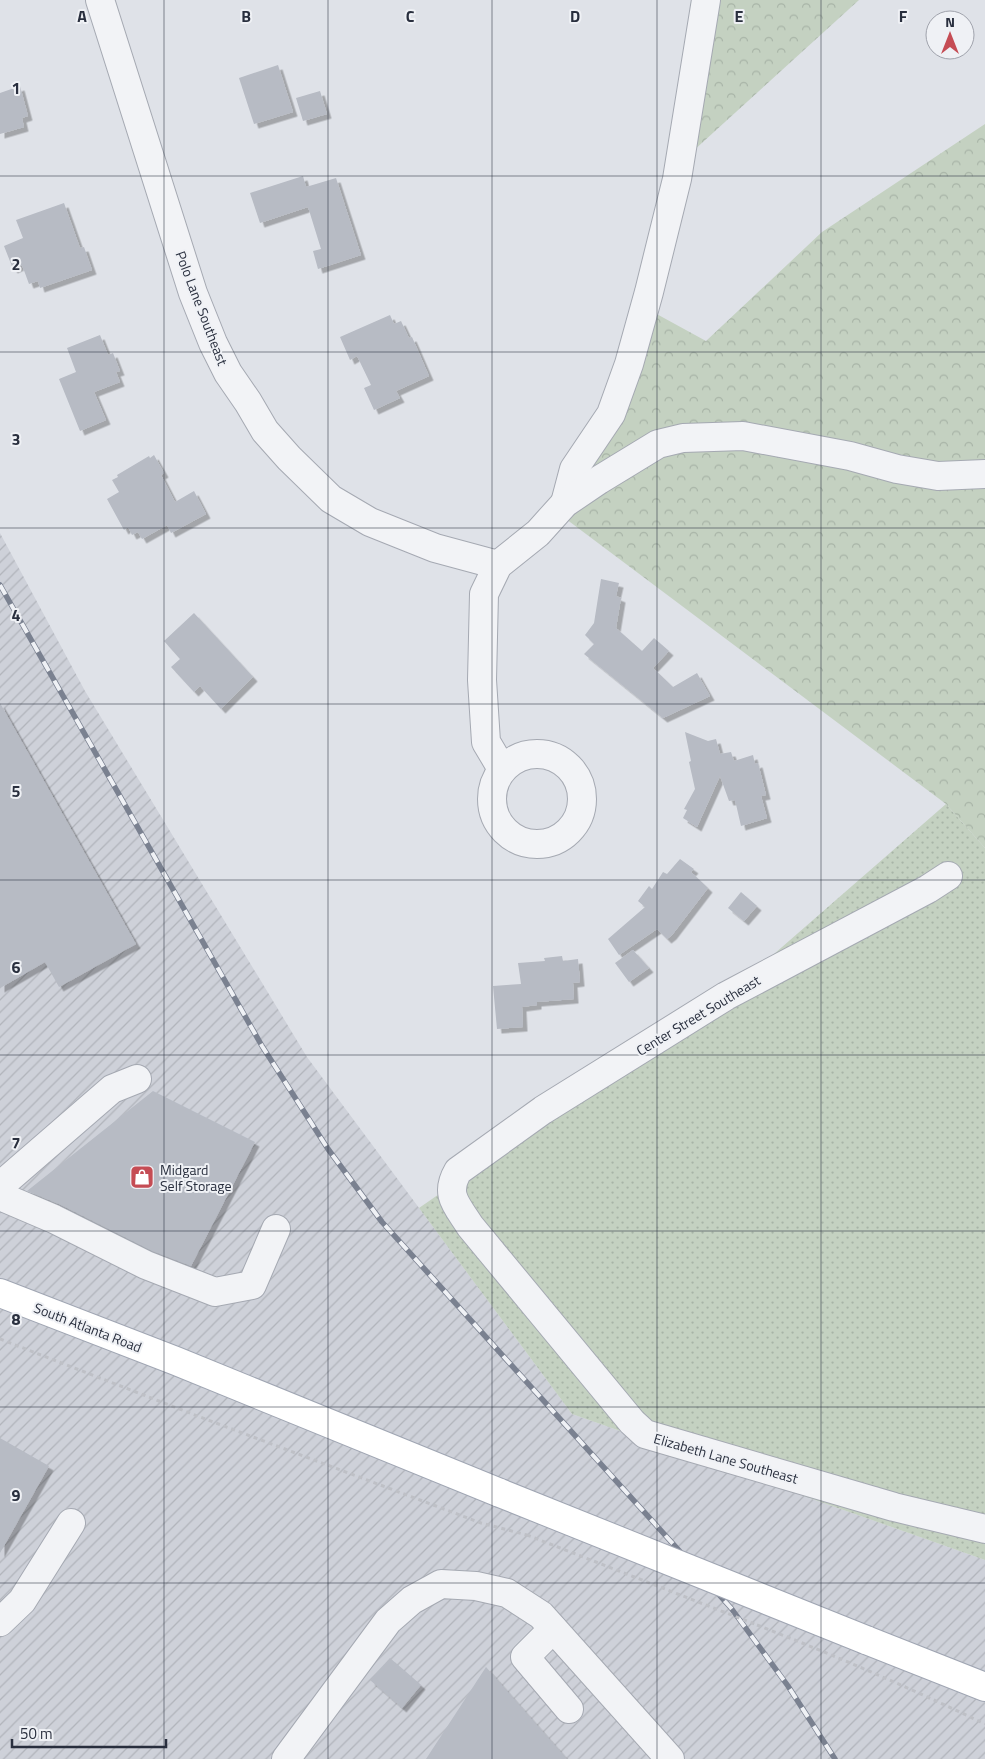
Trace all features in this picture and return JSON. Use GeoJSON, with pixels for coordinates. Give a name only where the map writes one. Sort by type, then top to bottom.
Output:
{"type":"FeatureCollection","features":[{"type":"Feature","properties":{"kind":"main road","name":"South Atlanta Road"},"geometry":{"type":"LineString","coordinates":[[0,1293],[176,1361],[985,1687]]}},
{"type":"Feature","properties":{"kind":"street","name":"Polo Lane Southeast"},"geometry":{"type":"LineString","coordinates":[[100,0],[193,293],[228,374],[248,402],[265,431],[289,458],[331,499],[370,522],[435,548],[498,565]]}},
{"type":"Feature","properties":{"kind":"street"},"geometry":{"type":"LineString","coordinates":[[565,503],[574,469],[611,414],[649,292],[677,179],[706,0]]}},
{"type":"Feature","properties":{"kind":"street"},"geometry":{"type":"LineString","coordinates":[[502,769],[486,742],[482,680],[484,594],[498,565],[538,533],[565,503],[599,480],[658,444],[683,438],[743,436],[850,456],[897,469],[938,476],[985,474]]}},
{"type":"Feature","properties":{"kind":"street","name":"Center Street Southeast"},"geometry":{"type":"LineString","coordinates":[[458,1171],[543,1110],[726,996],[928,890],[948,876]]}},
{"type":"Feature","properties":{"kind":"street"},"geometry":{"type":"LineString","coordinates":[[0,1186],[112,1089],[137,1079]]}},
{"type":"Feature","properties":{"kind":"street","name":"Elizabeth Lane Southeast"},"geometry":{"type":"LineString","coordinates":[[458,1171],[452,1181],[451,1191],[455,1202],[470,1226],[632,1422],[645,1434],[894,1507],[985,1530]]}},
{"type":"Feature","properties":{"kind":"street"},"geometry":{"type":"LineString","coordinates":[[0,1196],[54,1219],[146,1265],[215,1292],[252,1285],[276,1229]]}},
{"type":"Feature","properties":{"kind":"street"},"geometry":{"type":"LineString","coordinates":[[0,1622],[22,1601],[71,1523]]}},
{"type":"Feature","properties":{"kind":"street"},"geometry":{"type":"LineString","coordinates":[[286,1759],[388,1622],[412,1600],[441,1584],[476,1586],[507,1593],[541,1615],[670,1759]]}},
{"type":"Feature","properties":{"kind":"street"},"geometry":{"type":"LineString","coordinates":[[553,1629],[525,1656],[569,1709]]}},
{"type":"Feature","properties":{"kind":"path"},"geometry":{"type":"LineString","coordinates":[[0,1339],[481,1523],[528,1535],[828,1653],[906,1686],[985,1724]]}},
{"type":"Feature","properties":{"kind":"shaded area"},"geometry":{"type":"Polygon","coordinates":[[[0,533],[85,691],[307,1057],[572,1414],[985,1560],[985,1759],[0,1759],[0,533]]]}},
{"type":"Feature","properties":{"kind":"green space"},"geometry":{"type":"Polygon","coordinates":[[[721,0],[859,0],[692,152],[721,0]]]}},
{"type":"Feature","properties":{"kind":"green space"},"geometry":{"type":"Polygon","coordinates":[[[985,124],[985,848],[946,804],[566,519],[625,407],[653,312],[706,341],[822,232],[985,124]]]}},
{"type":"Feature","properties":{"kind":"green space"},"geometry":{"type":"Polygon","coordinates":[[[946,804],[985,848],[985,1560],[572,1414],[419,1208],[727,995],[946,804]]]}},
{"type":"Feature","properties":{"kind":"building"},"geometry":{"type":"Polygon","coordinates":[[[278,65],[293,112],[254,124],[239,78],[278,65]]]}},
{"type":"Feature","properties":{"kind":"building"},"geometry":{"type":"Polygon","coordinates":[[[20,86],[28,116],[22,118],[24,127],[0,134],[0,93],[20,86]]]}},
{"type":"Feature","properties":{"kind":"building"},"geometry":{"type":"Polygon","coordinates":[[[320,91],[327,114],[303,121],[296,98],[320,91]]]}},
{"type":"Feature","properties":{"kind":"building"},"geometry":{"type":"Polygon","coordinates":[[[303,176],[306,187],[336,178],[361,255],[318,269],[313,251],[321,249],[308,207],[260,223],[250,193],[303,176]]]}},
{"type":"Feature","properties":{"kind":"building"},"geometry":{"type":"Polygon","coordinates":[[[64,203],[80,248],[84,247],[92,270],[40,288],[38,281],[29,284],[22,265],[13,269],[4,246],[23,238],[16,220],[64,203]]]}},
{"type":"Feature","properties":{"kind":"building"},"geometry":{"type":"Polygon","coordinates":[[[390,315],[394,324],[401,321],[409,338],[412,337],[429,376],[396,391],[400,398],[374,410],[364,388],[371,385],[357,356],[350,360],[340,337],[390,315]]]}},
{"type":"Feature","properties":{"kind":"building"},"geometry":{"type":"Polygon","coordinates":[[[100,335],[108,355],[113,353],[120,371],[116,372],[120,382],[94,392],[106,420],[80,431],[59,379],[76,372],[67,348],[100,335]]]}},
{"type":"Feature","properties":{"kind":"building"},"geometry":{"type":"Polygon","coordinates":[[[154,455],[164,473],[161,475],[175,502],[194,491],[206,514],[171,533],[167,525],[142,539],[138,532],[132,535],[128,527],[124,530],[107,499],[119,492],[112,480],[118,477],[117,475],[154,455]]]}},
{"type":"Feature","properties":{"kind":"building"},"geometry":{"type":"Polygon","coordinates":[[[601,579],[619,583],[616,596],[621,598],[616,628],[642,651],[654,638],[669,651],[653,668],[673,687],[697,673],[710,696],[663,718],[584,654],[594,644],[585,635],[594,623],[601,579]]]}},
{"type":"Feature","properties":{"kind":"building"},"geometry":{"type":"Polygon","coordinates":[[[194,613],[253,677],[221,709],[200,686],[194,692],[171,667],[180,659],[164,641],[194,613]]]}},
{"type":"Feature","properties":{"kind":"building"},"geometry":{"type":"Polygon","coordinates":[[[0,703],[136,944],[59,987],[45,962],[0,988],[0,703]]]}},
{"type":"Feature","properties":{"kind":"building"},"geometry":{"type":"Polygon","coordinates":[[[685,732],[708,741],[716,739],[720,754],[731,752],[734,761],[753,755],[755,764],[758,763],[766,795],[761,796],[767,818],[741,826],[735,800],[729,801],[720,776],[697,827],[683,818],[687,810],[684,809],[695,789],[685,732]]]}},
{"type":"Feature","properties":{"kind":"building"},"geometry":{"type":"Polygon","coordinates":[[[680,859],[694,869],[691,872],[708,888],[667,939],[657,929],[619,955],[608,939],[645,907],[638,901],[649,886],[652,889],[663,872],[667,874],[680,859]]]}},
{"type":"Feature","properties":{"kind":"building"},"geometry":{"type":"Polygon","coordinates":[[[741,892],[757,906],[744,921],[728,908],[741,892]]]}},
{"type":"Feature","properties":{"kind":"building"},"geometry":{"type":"Polygon","coordinates":[[[633,950],[649,968],[629,982],[615,963],[633,950]]]}},
{"type":"Feature","properties":{"kind":"building"},"geometry":{"type":"Polygon","coordinates":[[[562,956],[563,961],[578,959],[580,982],[573,983],[574,999],[537,1002],[537,1005],[522,1007],[523,1027],[497,1029],[493,986],[521,984],[518,963],[545,961],[544,958],[562,956]]]}},
{"type":"Feature","properties":{"kind":"building"},"geometry":{"type":"Polygon","coordinates":[[[153,1091],[255,1142],[191,1266],[152,1251],[61,1205],[27,1191],[153,1091]]]}},
{"type":"Feature","properties":{"kind":"building"},"geometry":{"type":"Polygon","coordinates":[[[0,1438],[49,1466],[0,1553],[0,1438]]]}},
{"type":"Feature","properties":{"kind":"building"},"geometry":{"type":"Polygon","coordinates":[[[390,1658],[421,1685],[402,1708],[370,1680],[390,1658]]]}},
{"type":"Feature","properties":{"kind":"building"},"geometry":{"type":"Polygon","coordinates":[[[486,1667],[567,1759],[426,1759],[486,1667]]]}},
{"type":"Feature","properties":{"kind":"railway"},"geometry":{"type":"LineString","coordinates":[[0,585],[262,1046],[328,1149],[382,1222],[731,1608],[788,1686],[835,1759]]}},
{"type":"Feature","properties":{"kind":"place","name":"Midgard Self Storage"},"geometry":{"type":"Point","coordinates":[142,1177]}}]}
